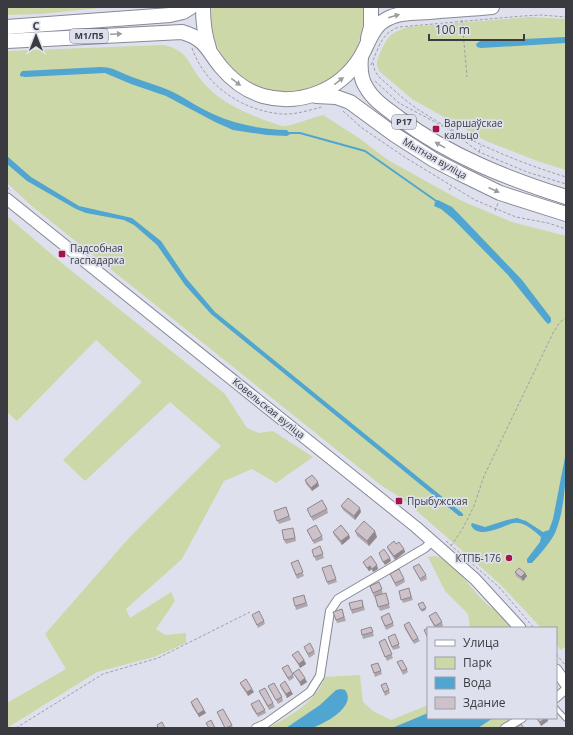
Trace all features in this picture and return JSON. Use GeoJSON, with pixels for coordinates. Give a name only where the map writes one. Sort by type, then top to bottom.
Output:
{"type":"FeatureCollection","features":[{"type":"Feature","properties":{"kind":"highway","name":"М1/П5"},"geometry":{"type":"LineString","coordinates":[[7,27],[170,15],[183,12],[191,7]]}},
{"type":"Feature","properties":{"kind":"highway","name":"М1/П5"},"geometry":{"type":"LineString","coordinates":[[203,7],[204,30],[211,52]]}},
{"type":"Feature","properties":{"kind":"highway","name":"М1/П5"},"geometry":{"type":"LineString","coordinates":[[7,41],[172,31],[182,32],[191,34],[199,39],[211,52],[220,67],[232,79],[246,89],[262,96],[278,99],[294,99],[325,91],[339,82],[351,71],[368,62],[367,42],[371,27],[371,7]]}},
{"type":"Feature","properties":{"kind":"highway","name":"М1/П5"},"geometry":{"type":"LineString","coordinates":[[367,42],[377,27],[386,19],[403,14],[461,15],[492,7]]}},
{"type":"Feature","properties":{"kind":"highway","name":"Мытная вуліца"},"geometry":{"type":"LineString","coordinates":[[368,62],[362,79],[366,88],[379,102],[430,140],[474,163],[512,180],[566,197]]}},
{"type":"Feature","properties":{"kind":"highway","name":"Мытная вуліца"},"geometry":{"type":"LineString","coordinates":[[310,96],[343,98],[414,148],[458,174],[500,193],[566,214]]}},
{"type":"Feature","properties":{"kind":"main road","name":"Ковельская вуліца"},"geometry":{"type":"LineString","coordinates":[[7,199],[416,527],[475,580],[519,627]]}},
{"type":"Feature","properties":{"kind":"main road"},"geometry":{"type":"LineString","coordinates":[[557,671],[566,684]]}},
{"type":"Feature","properties":{"kind":"street"},"geometry":{"type":"LineString","coordinates":[[256,728],[265,724],[310,692],[320,676],[330,611],[338,599],[426,548],[432,541]]}},
{"type":"Feature","properties":{"kind":"street"},"geometry":{"type":"LineString","coordinates":[[557,697],[566,689]]}},
{"type":"Feature","properties":{"kind":"street"},"geometry":{"type":"LineString","coordinates":[[505,728],[520,719]]}},
{"type":"Feature","properties":{"kind":"lane"},"geometry":{"type":"LineString","coordinates":[[557,709],[566,719]]}},
{"type":"Feature","properties":{"kind":"path"},"geometry":{"type":"LineString","coordinates":[[461,15],[467,78]]}},
{"type":"Feature","properties":{"kind":"path"},"geometry":{"type":"LineString","coordinates":[[566,17],[535,15],[461,15],[399,27],[387,33],[368,62],[379,77],[418,110],[482,146],[531,166],[566,177]]}},
{"type":"Feature","properties":{"kind":"path"},"geometry":{"type":"LineString","coordinates":[[192,47],[199,64],[207,75],[224,92],[238,101],[266,112],[283,114],[301,112],[324,106]]}},
{"type":"Feature","properties":{"kind":"path"},"geometry":{"type":"LineString","coordinates":[[374,81],[399,103],[450,130],[479,152],[527,172],[566,184]]}},
{"type":"Feature","properties":{"kind":"path"},"geometry":{"type":"LineString","coordinates":[[479,152],[482,146]]}},
{"type":"Feature","properties":{"kind":"path"},"geometry":{"type":"LineString","coordinates":[[449,190],[452,186]]}},
{"type":"Feature","properties":{"kind":"path"},"geometry":{"type":"LineString","coordinates":[[444,552],[463,528],[474,506],[484,476],[553,333],[560,322],[566,318]]}},
{"type":"Feature","properties":{"kind":"path"},"geometry":{"type":"LineString","coordinates":[[16,728],[103,674],[158,658],[250,612]]}},
{"type":"Feature","properties":{"kind":"path"},"geometry":{"type":"LineString","coordinates":[[557,655],[566,666]]}},
{"type":"Feature","properties":{"kind":"green space"},"geometry":{"type":"Polygon","coordinates":[[[7,7],[110,7],[40,14],[7,15],[7,7]]]}},
{"type":"Feature","properties":{"kind":"green space"},"geometry":{"type":"Polygon","coordinates":[[[212,7],[363,7],[363,26],[358,44],[352,56],[334,77],[311,89],[287,92],[262,87],[241,76],[224,58],[213,35],[212,7]]]}},
{"type":"Feature","properties":{"kind":"green space"},"geometry":{"type":"Polygon","coordinates":[[[530,17],[566,19],[566,170],[540,162],[486,141],[412,99],[379,71],[377,66],[380,54],[389,37],[401,29],[408,27],[530,17]]]}},
{"type":"Feature","properties":{"kind":"green space"},"geometry":{"type":"Polygon","coordinates":[[[163,45],[172,47],[187,58],[208,88],[223,100],[240,110],[284,126],[292,125],[323,115],[359,138],[388,160],[460,200],[512,222],[566,236],[566,646],[561,650],[557,645],[557,627],[540,627],[500,584],[410,505],[382,486],[34,208],[7,183],[7,51],[163,45]]]}},
{"type":"Feature","properties":{"kind":"green space"},"geometry":{"type":"Polygon","coordinates":[[[7,216],[63,264],[225,394],[247,428],[259,433],[273,431],[313,457],[276,483],[252,469],[224,481],[182,559],[126,609],[130,618],[171,592],[175,601],[156,629],[165,635],[186,633],[186,643],[154,657],[97,672],[7,728],[7,703],[66,669],[45,634],[128,539],[221,446],[170,402],[85,481],[63,460],[142,382],[96,340],[17,421],[7,412],[7,216]]]}},
{"type":"Feature","properties":{"kind":"green space"},"geometry":{"type":"Polygon","coordinates":[[[434,556],[448,562],[480,597],[497,611],[511,627],[470,627],[468,614],[445,591],[428,557],[434,556]]]}},
{"type":"Feature","properties":{"kind":"green space"},"geometry":{"type":"Polygon","coordinates":[[[360,675],[363,702],[373,711],[391,720],[427,705],[427,719],[516,719],[500,728],[269,728],[294,713],[309,701],[316,694],[325,677],[360,675]]]}},
{"type":"Feature","properties":{"kind":"water"},"geometry":{"type":"Polygon","coordinates":[[[566,37],[566,43],[481,48],[477,47],[476,44],[480,41],[566,37]]]}},
{"type":"Feature","properties":{"kind":"water"},"geometry":{"type":"Polygon","coordinates":[[[101,67],[111,68],[167,90],[222,118],[249,126],[287,130],[290,134],[287,136],[267,135],[233,130],[166,96],[105,73],[20,76],[22,71],[101,67]]]}},
{"type":"Feature","properties":{"kind":"water"},"geometry":{"type":"Polygon","coordinates":[[[7,156],[31,177],[79,206],[132,218],[161,241],[186,278],[215,312],[461,512],[463,516],[459,516],[211,314],[185,285],[157,245],[134,225],[124,220],[86,213],[76,209],[27,181],[7,164],[7,156]]]}},
{"type":"Feature","properties":{"kind":"water"},"geometry":{"type":"Polygon","coordinates":[[[438,200],[452,207],[522,280],[551,318],[551,322],[548,324],[545,321],[508,275],[453,219],[441,209],[434,206],[435,202],[438,200]]]}},
{"type":"Feature","properties":{"kind":"water"},"geometry":{"type":"Polygon","coordinates":[[[566,452],[563,504],[558,524],[550,541],[532,563],[528,563],[527,559],[540,542],[541,537],[524,524],[512,523],[483,532],[473,528],[471,525],[472,523],[485,527],[517,518],[526,521],[543,532],[549,530],[553,519],[566,452]]]}},
{"type":"Feature","properties":{"kind":"water"},"geometry":{"type":"Polygon","coordinates":[[[336,690],[345,690],[348,696],[347,702],[337,714],[330,719],[311,728],[286,728],[320,705],[336,690]]]}},
{"type":"Feature","properties":{"kind":"water"},"geometry":{"type":"Polygon","coordinates":[[[427,713],[427,719],[492,719],[478,728],[392,728],[427,713]]]}},
{"type":"Feature","properties":{"kind":"building"},"geometry":{"type":"Polygon","coordinates":[[[312,475],[318,482],[311,488],[305,480],[312,475]]]}},
{"type":"Feature","properties":{"kind":"building"},"geometry":{"type":"Polygon","coordinates":[[[348,498],[360,508],[354,516],[341,506],[348,498]]]}},
{"type":"Feature","properties":{"kind":"building"},"geometry":{"type":"Polygon","coordinates":[[[322,500],[327,509],[311,517],[307,509],[322,500]]]}},
{"type":"Feature","properties":{"kind":"building"},"geometry":{"type":"Polygon","coordinates":[[[286,507],[289,516],[277,521],[274,511],[286,507]]]}},
{"type":"Feature","properties":{"kind":"building"},"geometry":{"type":"Polygon","coordinates":[[[364,521],[375,531],[367,541],[355,531],[364,521]]]}},
{"type":"Feature","properties":{"kind":"building"},"geometry":{"type":"Polygon","coordinates":[[[316,525],[322,536],[313,541],[307,530],[316,525]]]}},
{"type":"Feature","properties":{"kind":"building"},"geometry":{"type":"Polygon","coordinates":[[[341,525],[349,535],[341,541],[333,532],[341,525]]]}},
{"type":"Feature","properties":{"kind":"building"},"geometry":{"type":"Polygon","coordinates":[[[293,528],[295,538],[284,540],[282,530],[293,528]]]}},
{"type":"Feature","properties":{"kind":"building"},"geometry":{"type":"Polygon","coordinates":[[[394,541],[396,544],[399,542],[404,549],[394,556],[387,547],[394,541]]]}},
{"type":"Feature","properties":{"kind":"building"},"geometry":{"type":"Polygon","coordinates":[[[320,546],[323,554],[314,557],[312,550],[320,546]]]}},
{"type":"Feature","properties":{"kind":"building"},"geometry":{"type":"Polygon","coordinates":[[[384,549],[390,558],[383,562],[379,553],[384,549]]]}},
{"type":"Feature","properties":{"kind":"building"},"geometry":{"type":"Polygon","coordinates":[[[371,556],[377,565],[372,569],[370,566],[367,568],[363,562],[371,556]]]}},
{"type":"Feature","properties":{"kind":"building"},"geometry":{"type":"Polygon","coordinates":[[[298,560],[303,572],[296,575],[291,563],[298,560]]]}},
{"type":"Feature","properties":{"kind":"building"},"geometry":{"type":"Polygon","coordinates":[[[419,564],[426,575],[420,579],[413,567],[419,564]]]}},
{"type":"Feature","properties":{"kind":"building"},"geometry":{"type":"Polygon","coordinates":[[[331,565],[336,579],[327,582],[322,568],[331,565]]]}},
{"type":"Feature","properties":{"kind":"building"},"geometry":{"type":"Polygon","coordinates":[[[519,568],[525,573],[521,577],[515,572],[519,568]]]}},
{"type":"Feature","properties":{"kind":"building"},"geometry":{"type":"Polygon","coordinates":[[[399,569],[404,579],[395,583],[390,574],[399,569]]]}},
{"type":"Feature","properties":{"kind":"building"},"geometry":{"type":"Polygon","coordinates":[[[379,582],[382,589],[373,593],[370,586],[379,582]]]}},
{"type":"Feature","properties":{"kind":"building"},"geometry":{"type":"Polygon","coordinates":[[[409,588],[411,597],[401,600],[399,591],[409,588]]]}},
{"type":"Feature","properties":{"kind":"building"},"geometry":{"type":"Polygon","coordinates":[[[386,593],[389,604],[378,607],[375,596],[386,593]]]}},
{"type":"Feature","properties":{"kind":"building"},"geometry":{"type":"Polygon","coordinates":[[[304,595],[306,603],[295,606],[293,598],[304,595]]]}},
{"type":"Feature","properties":{"kind":"building"},"geometry":{"type":"Polygon","coordinates":[[[362,600],[363,607],[351,610],[349,603],[362,600]]]}},
{"type":"Feature","properties":{"kind":"building"},"geometry":{"type":"Polygon","coordinates":[[[423,602],[426,608],[421,610],[418,604],[423,602]]]}},
{"type":"Feature","properties":{"kind":"building"},"geometry":{"type":"Polygon","coordinates":[[[342,609],[344,617],[336,620],[333,612],[342,609]]]}},
{"type":"Feature","properties":{"kind":"building"},"geometry":{"type":"Polygon","coordinates":[[[259,611],[264,621],[257,625],[252,615],[259,611]]]}},
{"type":"Feature","properties":{"kind":"building"},"geometry":{"type":"Polygon","coordinates":[[[436,612],[442,622],[435,626],[429,616],[436,612]]]}},
{"type":"Feature","properties":{"kind":"building"},"geometry":{"type":"Polygon","coordinates":[[[389,613],[393,623],[385,626],[381,617],[389,613]]]}},
{"type":"Feature","properties":{"kind":"building"},"geometry":{"type":"Polygon","coordinates":[[[409,622],[418,638],[413,641],[404,625],[409,622]]]}},
{"type":"Feature","properties":{"kind":"building"},"geometry":{"type":"Polygon","coordinates":[[[371,627],[373,632],[362,635],[361,630],[371,627]]]}},
{"type":"Feature","properties":{"kind":"building"},"geometry":{"type":"Polygon","coordinates":[[[427,628],[427,636],[424,630],[427,628]]]}},
{"type":"Feature","properties":{"kind":"building"},"geometry":{"type":"Polygon","coordinates":[[[395,634],[399,644],[392,647],[388,637],[395,634]]]}},
{"type":"Feature","properties":{"kind":"building"},"geometry":{"type":"Polygon","coordinates":[[[385,639],[392,654],[385,657],[379,642],[385,639]]]}},
{"type":"Feature","properties":{"kind":"building"},"geometry":{"type":"Polygon","coordinates":[[[310,643],[314,651],[308,654],[304,647],[310,643]]]}},
{"type":"Feature","properties":{"kind":"building"},"geometry":{"type":"Polygon","coordinates":[[[298,651],[304,660],[299,664],[292,655],[298,651]]]}},
{"type":"Feature","properties":{"kind":"building"},"geometry":{"type":"Polygon","coordinates":[[[402,660],[407,669],[402,671],[397,662],[402,660]]]}},
{"type":"Feature","properties":{"kind":"building"},"geometry":{"type":"Polygon","coordinates":[[[378,663],[381,671],[374,673],[371,665],[378,663]]]}},
{"type":"Feature","properties":{"kind":"building"},"geometry":{"type":"Polygon","coordinates":[[[288,665],[293,675],[288,678],[282,668],[288,665]]]}},
{"type":"Feature","properties":{"kind":"building"},"geometry":{"type":"Polygon","coordinates":[[[299,669],[305,678],[300,682],[293,673],[299,669]]]}},
{"type":"Feature","properties":{"kind":"building"},"geometry":{"type":"Polygon","coordinates":[[[246,679],[252,689],[247,692],[240,683],[246,679]]]}},
{"type":"Feature","properties":{"kind":"building"},"geometry":{"type":"Polygon","coordinates":[[[285,681],[291,691],[286,694],[280,685],[285,681]]]}},
{"type":"Feature","properties":{"kind":"building"},"geometry":{"type":"Polygon","coordinates":[[[274,683],[282,697],[276,700],[268,686],[274,683]]]}},
{"type":"Feature","properties":{"kind":"building"},"geometry":{"type":"Polygon","coordinates":[[[386,683],[389,690],[384,692],[381,685],[386,683]]]}},
{"type":"Feature","properties":{"kind":"building"},"geometry":{"type":"Polygon","coordinates":[[[265,688],[273,703],[268,706],[259,691],[265,688]]]}},
{"type":"Feature","properties":{"kind":"building"},"geometry":{"type":"Polygon","coordinates":[[[197,698],[204,710],[198,714],[191,702],[197,698]]]}},
{"type":"Feature","properties":{"kind":"building"},"geometry":{"type":"Polygon","coordinates":[[[259,700],[265,710],[257,714],[251,704],[259,700]]]}},
{"type":"Feature","properties":{"kind":"building"},"geometry":{"type":"Polygon","coordinates":[[[223,709],[232,725],[226,728],[217,712],[223,709]]]}},
{"type":"Feature","properties":{"kind":"building"},"geometry":{"type":"Polygon","coordinates":[[[537,719],[544,719],[540,722],[537,719]]]}},
{"type":"Feature","properties":{"kind":"building"},"geometry":{"type":"Polygon","coordinates":[[[211,720],[215,728],[209,728],[206,723],[211,720]]]}},
{"type":"Feature","properties":{"kind":"building"},"geometry":{"type":"Polygon","coordinates":[[[162,722],[165,728],[158,728],[157,725],[162,722]]]}},
{"type":"Feature","properties":{"kind":"building"},"geometry":{"type":"Polygon","coordinates":[[[521,724],[524,728],[516,728],[521,724]]]}},
{"type":"Feature","properties":{"kind":"waterway"},"geometry":{"type":"LineString","coordinates":[[288,133],[300,133],[365,151],[439,203]]}},
{"type":"Feature","properties":{"kind":"place","name":"Варшаўскае кальцо"},"geometry":{"type":"Point","coordinates":[436,129]}},
{"type":"Feature","properties":{"kind":"place","name":"Падсобная гаспадарка"},"geometry":{"type":"Point","coordinates":[62,254]}},
{"type":"Feature","properties":{"kind":"place","name":"Прыбужская"},"geometry":{"type":"Point","coordinates":[399,501]}},
{"type":"Feature","properties":{"kind":"place","name":"КТПБ-176"},"geometry":{"type":"Point","coordinates":[509,558]}}]}
